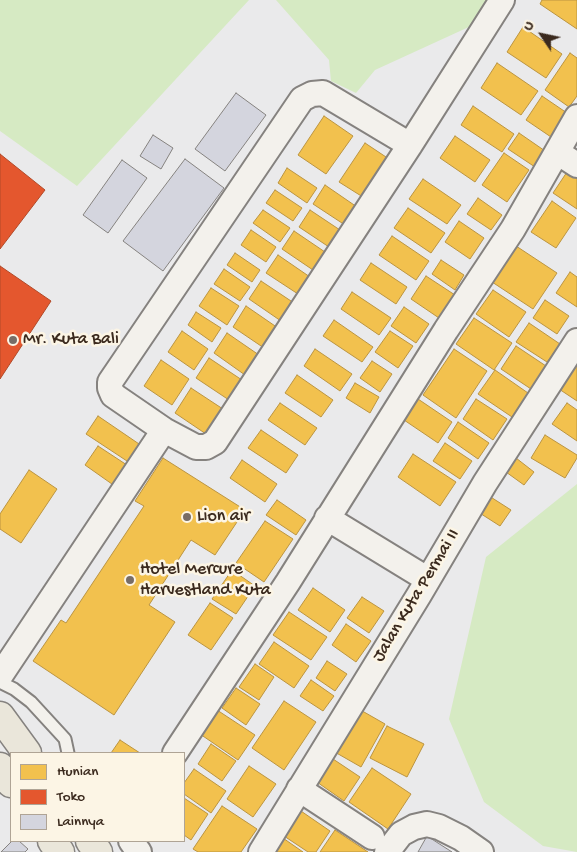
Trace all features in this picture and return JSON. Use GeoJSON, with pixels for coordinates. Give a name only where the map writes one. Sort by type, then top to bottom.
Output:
{"type":"FeatureCollection","features":[{"type":"Feature","properties":{"kind":"highway"},"geometry":{"type":"LineString","coordinates":[[0,716],[26,752]]}},
{"type":"Feature","properties":{"kind":"highway"},"geometry":{"type":"LineString","coordinates":[[0,767],[10,782]]}},
{"type":"Feature","properties":{"kind":"street"},"geometry":{"type":"LineString","coordinates":[[410,146],[324,94],[312,94],[302,99],[110,382],[113,395],[164,430],[196,447],[206,447],[215,442],[410,146],[502,0]]}},
{"type":"Feature","properties":{"kind":"street"},"geometry":{"type":"LineString","coordinates":[[177,752],[283,590],[512,229],[577,117]]}},
{"type":"Feature","properties":{"kind":"street"},"geometry":{"type":"LineString","coordinates":[[557,152],[577,166]]}},
{"type":"Feature","properties":{"kind":"street","name":"Jalan Kuta Permai II"},"geometry":{"type":"LineString","coordinates":[[261,852],[428,580],[485,483],[577,341]]}},
{"type":"Feature","properties":{"kind":"street"},"geometry":{"type":"LineString","coordinates":[[0,676],[164,430]]}},
{"type":"Feature","properties":{"kind":"street"},"geometry":{"type":"LineString","coordinates":[[327,518],[428,580]]}},
{"type":"Feature","properties":{"kind":"street"},"geometry":{"type":"LineString","coordinates":[[299,789],[379,844],[414,827],[427,824],[440,827],[461,838],[480,852]]}},
{"type":"Feature","properties":{"kind":"lane"},"geometry":{"type":"LineString","coordinates":[[0,682],[14,689],[31,702],[65,740],[68,752]]}},
{"type":"Feature","properties":{"kind":"green space"},"geometry":{"type":"Polygon","coordinates":[[[0,0],[249,0],[77,186],[0,131],[0,0]]]}},
{"type":"Feature","properties":{"kind":"green space"},"geometry":{"type":"Polygon","coordinates":[[[276,0],[491,0],[471,26],[375,70],[356,93],[331,81],[329,60],[276,0]]]}},
{"type":"Feature","properties":{"kind":"green space"},"geometry":{"type":"Polygon","coordinates":[[[577,484],[577,852],[543,846],[484,802],[449,719],[486,557],[577,484]]]}},
{"type":"Feature","properties":{"kind":"building: Hunian"},"geometry":{"type":"Polygon","coordinates":[[[542,0],[577,0],[577,29],[540,4],[542,0]]]}},
{"type":"Feature","properties":{"kind":"building: Hunian"},"geometry":{"type":"Polygon","coordinates":[[[523,27],[562,54],[546,78],[507,52],[523,27]]]}},
{"type":"Feature","properties":{"kind":"building: Hunian"},"geometry":{"type":"Polygon","coordinates":[[[570,53],[577,58],[577,96],[569,107],[545,90],[570,53]]]}},
{"type":"Feature","properties":{"kind":"building: Hunian"},"geometry":{"type":"Polygon","coordinates":[[[497,63],[538,91],[521,115],[481,88],[497,63]]]}},
{"type":"Feature","properties":{"kind":"building: Hunian"},"geometry":{"type":"Polygon","coordinates":[[[542,96],[567,113],[551,137],[526,120],[542,96]]]}},
{"type":"Feature","properties":{"kind":"building: Hunian"},"geometry":{"type":"Polygon","coordinates":[[[473,106],[514,134],[502,152],[461,125],[473,106]]]}},
{"type":"Feature","properties":{"kind":"building: Hunian"},"geometry":{"type":"Polygon","coordinates":[[[324,116],[353,136],[326,174],[298,155],[324,116]]]}},
{"type":"Feature","properties":{"kind":"building: Hunian"},"geometry":{"type":"Polygon","coordinates":[[[519,133],[548,153],[538,169],[508,149],[519,133]]]}},
{"type":"Feature","properties":{"kind":"building: Hunian"},"geometry":{"type":"Polygon","coordinates":[[[455,136],[490,160],[475,182],[440,158],[455,136]]]}},
{"type":"Feature","properties":{"kind":"building: Hunian"},"geometry":{"type":"Polygon","coordinates":[[[365,143],[392,161],[366,199],[339,182],[365,143]]]}},
{"type":"Feature","properties":{"kind":"building: Hunian"},"geometry":{"type":"Polygon","coordinates":[[[504,153],[529,170],[507,202],[482,185],[504,153]]]}},
{"type":"Feature","properties":{"kind":"building: Hunian"},"geometry":{"type":"Polygon","coordinates":[[[287,168],[317,188],[307,203],[278,183],[287,168]]]}},
{"type":"Feature","properties":{"kind":"building: Hunian"},"geometry":{"type":"Polygon","coordinates":[[[569,169],[577,175],[577,209],[553,193],[569,169]]]}},
{"type":"Feature","properties":{"kind":"building: Hunian"},"geometry":{"type":"Polygon","coordinates":[[[423,179],[461,205],[447,224],[409,199],[423,179]]]}},
{"type":"Feature","properties":{"kind":"building: Hunian"},"geometry":{"type":"Polygon","coordinates":[[[325,185],[357,207],[345,225],[313,204],[325,185]]]}},
{"type":"Feature","properties":{"kind":"building: Hunian"},"geometry":{"type":"Polygon","coordinates":[[[275,190],[302,208],[293,221],[266,203],[275,190]]]}},
{"type":"Feature","properties":{"kind":"building: Hunian"},"geometry":{"type":"Polygon","coordinates":[[[478,198],[502,215],[491,230],[467,214],[478,198]]]}},
{"type":"Feature","properties":{"kind":"building: Hunian"},"geometry":{"type":"Polygon","coordinates":[[[552,201],[576,218],[556,248],[531,232],[552,201]]]}},
{"type":"Feature","properties":{"kind":"building: Hunian"},"geometry":{"type":"Polygon","coordinates":[[[408,208],[445,233],[431,253],[394,228],[408,208]]]}},
{"type":"Feature","properties":{"kind":"building: Hunian"},"geometry":{"type":"Polygon","coordinates":[[[263,210],[290,228],[280,242],[253,223],[263,210]]]}},
{"type":"Feature","properties":{"kind":"building: Hunian"},"geometry":{"type":"Polygon","coordinates":[[[310,210],[340,230],[329,247],[299,227],[310,210]]]}},
{"type":"Feature","properties":{"kind":"building: Hunian"},"geometry":{"type":"Polygon","coordinates":[[[459,221],[484,238],[470,259],[445,242],[459,221]]]}},
{"type":"Feature","properties":{"kind":"building: Hunian"},"geometry":{"type":"Polygon","coordinates":[[[251,230],[276,247],[266,262],[241,245],[251,230]]]}},
{"type":"Feature","properties":{"kind":"building: Hunian"},"geometry":{"type":"Polygon","coordinates":[[[294,231],[325,252],[313,270],[282,249],[294,231]]]}},
{"type":"Feature","properties":{"kind":"building: Hunian"},"geometry":{"type":"Polygon","coordinates":[[[392,236],[429,261],[416,280],[379,255],[392,236]]]}},
{"type":"Feature","properties":{"kind":"building: Hunian"},"geometry":{"type":"Polygon","coordinates":[[[513,244],[557,273],[533,309],[489,280],[513,244]]]}},
{"type":"Feature","properties":{"kind":"building: Hunian"},"geometry":{"type":"Polygon","coordinates":[[[235,253],[260,270],[252,282],[227,265],[235,253]]]}},
{"type":"Feature","properties":{"kind":"building: Hunian"},"geometry":{"type":"Polygon","coordinates":[[[278,255],[310,277],[298,294],[266,273],[278,255]]]}},
{"type":"Feature","properties":{"kind":"building: Hunian"},"geometry":{"type":"Polygon","coordinates":[[[441,260],[464,275],[455,290],[432,274],[441,260]]]}},
{"type":"Feature","properties":{"kind":"building: Hunian"},"geometry":{"type":"Polygon","coordinates":[[[371,263],[407,287],[396,304],[360,280],[371,263]]]}},
{"type":"Feature","properties":{"kind":"building: Hunian"},"geometry":{"type":"Polygon","coordinates":[[[224,269],[250,287],[240,301],[214,284],[224,269]]]}},
{"type":"Feature","properties":{"kind":"building: Hunian"},"geometry":{"type":"Polygon","coordinates":[[[570,272],[577,277],[577,307],[556,293],[570,272]]]}},
{"type":"Feature","properties":{"kind":"building: Hunian"},"geometry":{"type":"Polygon","coordinates":[[[426,276],[455,295],[439,318],[411,299],[426,276]]]}},
{"type":"Feature","properties":{"kind":"building: Hunian"},"geometry":{"type":"Polygon","coordinates":[[[261,281],[294,303],[281,321],[249,299],[261,281]]]}},
{"type":"Feature","properties":{"kind":"building: Hunian"},"geometry":{"type":"Polygon","coordinates":[[[211,288],[239,306],[227,325],[199,306],[211,288]]]}},
{"type":"Feature","properties":{"kind":"building: Hunian"},"geometry":{"type":"Polygon","coordinates":[[[493,290],[526,312],[509,337],[476,314],[493,290]]]}},
{"type":"Feature","properties":{"kind":"building: Hunian"},"geometry":{"type":"Polygon","coordinates":[[[352,292],[391,318],[379,335],[341,309],[352,292]]]}},
{"type":"Feature","properties":{"kind":"building: Hunian"},"geometry":{"type":"Polygon","coordinates":[[[545,300],[569,316],[557,334],[533,318],[545,300]]]}},
{"type":"Feature","properties":{"kind":"building: Hunian"},"geometry":{"type":"Polygon","coordinates":[[[246,306],[278,328],[264,348],[233,327],[246,306]]]}},
{"type":"Feature","properties":{"kind":"building: Hunian"},"geometry":{"type":"Polygon","coordinates":[[[404,307],[429,324],[416,343],[391,326],[404,307]]]}},
{"type":"Feature","properties":{"kind":"building: Hunian"},"geometry":{"type":"Polygon","coordinates":[[[196,312],[221,328],[212,342],[188,325],[196,312]]]}},
{"type":"Feature","properties":{"kind":"building: Hunian"},"geometry":{"type":"Polygon","coordinates":[[[474,318],[512,343],[494,370],[456,344],[474,318]]]}},
{"type":"Feature","properties":{"kind":"building: Hunian"},"geometry":{"type":"Polygon","coordinates":[[[334,320],[373,347],[362,362],[323,336],[334,320]]]}},
{"type":"Feature","properties":{"kind":"building: Hunian"},"geometry":{"type":"Polygon","coordinates":[[[529,323],[560,344],[547,362],[516,342],[529,323]]]}},
{"type":"Feature","properties":{"kind":"building: Hunian"},"geometry":{"type":"Polygon","coordinates":[[[182,331],[208,349],[194,370],[168,352],[182,331]]]}},
{"type":"Feature","properties":{"kind":"building: Hunian"},"geometry":{"type":"Polygon","coordinates":[[[390,331],[413,346],[398,368],[375,352],[390,331]]]}},
{"type":"Feature","properties":{"kind":"building: Hunian"},"geometry":{"type":"Polygon","coordinates":[[[227,333],[259,355],[245,375],[214,353],[227,333]]]}},
{"type":"Feature","properties":{"kind":"building: Hunian"},"geometry":{"type":"Polygon","coordinates":[[[516,346],[546,366],[531,389],[501,369],[516,346]]]}},
{"type":"Feature","properties":{"kind":"building: Hunian"},"geometry":{"type":"Polygon","coordinates":[[[315,349],[352,374],[340,391],[304,366],[315,349]]]}},
{"type":"Feature","properties":{"kind":"building: Hunian"},"geometry":{"type":"Polygon","coordinates":[[[454,349],[487,371],[456,418],[423,395],[454,349]]]}},
{"type":"Feature","properties":{"kind":"building: Hunian"},"geometry":{"type":"Polygon","coordinates":[[[209,358],[242,380],[229,400],[196,378],[209,358]]]}},
{"type":"Feature","properties":{"kind":"building: Hunian"},"geometry":{"type":"Polygon","coordinates":[[[161,360],[189,379],[172,405],[144,386],[161,360]]]}},
{"type":"Feature","properties":{"kind":"building: Hunian"},"geometry":{"type":"Polygon","coordinates":[[[372,361],[392,374],[380,392],[360,378],[372,361]]]}},
{"type":"Feature","properties":{"kind":"building: Hunian"},"geometry":{"type":"Polygon","coordinates":[[[577,361],[577,401],[559,389],[577,361]]]}},
{"type":"Feature","properties":{"kind":"building: Hunian"},"geometry":{"type":"Polygon","coordinates":[[[495,370],[528,393],[512,417],[478,394],[495,370]]]}},
{"type":"Feature","properties":{"kind":"building: Hunian"},"geometry":{"type":"Polygon","coordinates":[[[297,375],[333,400],[321,417],[285,393],[297,375]]]}},
{"type":"Feature","properties":{"kind":"building: Hunian"},"geometry":{"type":"Polygon","coordinates":[[[355,383],[379,397],[370,413],[346,398],[355,383]]]}},
{"type":"Feature","properties":{"kind":"building: Hunian"},"geometry":{"type":"Polygon","coordinates":[[[191,388],[226,411],[209,436],[175,413],[191,388]]]}},
{"type":"Feature","properties":{"kind":"building: Hunian"},"geometry":{"type":"Polygon","coordinates":[[[418,399],[452,422],[438,443],[404,420],[418,399]]]}},
{"type":"Feature","properties":{"kind":"building: Hunian"},"geometry":{"type":"Polygon","coordinates":[[[476,399],[507,419],[493,440],[463,419],[476,399]]]}},
{"type":"Feature","properties":{"kind":"building: Hunian"},"geometry":{"type":"Polygon","coordinates":[[[280,403],[317,428],[305,445],[268,420],[280,403]]]}},
{"type":"Feature","properties":{"kind":"building: Hunian"},"geometry":{"type":"Polygon","coordinates":[[[567,403],[577,410],[577,441],[552,424],[567,403]]]}},
{"type":"Feature","properties":{"kind":"building: Hunian"},"geometry":{"type":"Polygon","coordinates":[[[98,416],[142,446],[130,463],[86,434],[98,416]]]}},
{"type":"Feature","properties":{"kind":"building: Hunian"},"geometry":{"type":"Polygon","coordinates":[[[458,422],[489,443],[478,459],[448,438],[458,422]]]}},
{"type":"Feature","properties":{"kind":"building: Hunian"},"geometry":{"type":"Polygon","coordinates":[[[261,430],[298,455],[286,473],[248,448],[261,430]]]}},
{"type":"Feature","properties":{"kind":"building: Hunian"},"geometry":{"type":"Polygon","coordinates":[[[545,435],[577,455],[565,478],[531,458],[545,435]]]}},
{"type":"Feature","properties":{"kind":"building: Hunian"},"geometry":{"type":"Polygon","coordinates":[[[445,443],[472,461],[460,479],[433,461],[445,443]]]}},
{"type":"Feature","properties":{"kind":"building: Hunian"},"geometry":{"type":"Polygon","coordinates":[[[98,446],[133,469],[119,489],[85,465],[98,446]]]}},
{"type":"Feature","properties":{"kind":"building: Hunian"},"geometry":{"type":"Polygon","coordinates":[[[413,454],[456,482],[440,506],[398,477],[413,454]]]}},
{"type":"Feature","properties":{"kind":"building: Hunian","name":"Hotel Mercure Harvestland Kuta"},"geometry":{"type":"Polygon","coordinates":[[[163,458],[245,510],[215,555],[191,540],[149,605],[175,622],[114,715],[33,661],[61,620],[66,623],[144,506],[135,501],[163,458]]]}},
{"type":"Feature","properties":{"kind":"building: Hunian"},"geometry":{"type":"Polygon","coordinates":[[[516,458],[534,472],[524,485],[506,472],[516,458]]]}},
{"type":"Feature","properties":{"kind":"building: Hunian"},"geometry":{"type":"Polygon","coordinates":[[[242,460],[277,484],[265,502],[230,478],[242,460]]]}},
{"type":"Feature","properties":{"kind":"building: Hunian"},"geometry":{"type":"Polygon","coordinates":[[[29,470],[57,489],[21,543],[0,529],[0,514],[29,470]]]}},
{"type":"Feature","properties":{"kind":"building: Hunian"},"geometry":{"type":"Polygon","coordinates":[[[486,494],[511,510],[500,526],[475,510],[486,494]]]}},
{"type":"Feature","properties":{"kind":"building: Hunian"},"geometry":{"type":"Polygon","coordinates":[[[277,500],[306,520],[296,535],[266,515],[277,500]]]}},
{"type":"Feature","properties":{"kind":"building: Hunian"},"geometry":{"type":"Polygon","coordinates":[[[265,521],[293,539],[264,582],[236,563],[265,521]]]}},
{"type":"Feature","properties":{"kind":"building: Hunian"},"geometry":{"type":"Polygon","coordinates":[[[232,570],[255,586],[236,614],[212,599],[232,570]]]}},
{"type":"Feature","properties":{"kind":"building: Hunian"},"geometry":{"type":"Polygon","coordinates":[[[313,588],[345,610],[330,632],[298,610],[313,588]]]}},
{"type":"Feature","properties":{"kind":"building: Hunian"},"geometry":{"type":"Polygon","coordinates":[[[362,597],[384,611],[369,633],[347,618],[362,597]]]}},
{"type":"Feature","properties":{"kind":"building: Hunian"},"geometry":{"type":"Polygon","coordinates":[[[210,603],[233,618],[211,650],[188,635],[210,603]]]}},
{"type":"Feature","properties":{"kind":"building: Hunian"},"geometry":{"type":"Polygon","coordinates":[[[289,612],[327,637],[311,660],[273,635],[289,612]]]}},
{"type":"Feature","properties":{"kind":"building: Hunian"},"geometry":{"type":"Polygon","coordinates":[[[346,624],[371,641],[356,662],[332,645],[346,624]]]}},
{"type":"Feature","properties":{"kind":"building: Hunian"},"geometry":{"type":"Polygon","coordinates":[[[274,642],[309,666],[294,688],[259,664],[274,642]]]}},
{"type":"Feature","properties":{"kind":"building: Hunian"},"geometry":{"type":"Polygon","coordinates":[[[327,661],[347,674],[335,691],[316,678],[327,661]]]}},
{"type":"Feature","properties":{"kind":"building: Hunian"},"geometry":{"type":"Polygon","coordinates":[[[255,664],[274,677],[259,700],[239,687],[255,664]]]}},
{"type":"Feature","properties":{"kind":"building: Hunian"},"geometry":{"type":"Polygon","coordinates":[[[311,680],[334,696],[323,711],[300,696],[311,680]]]}},
{"type":"Feature","properties":{"kind":"building: Hunian"},"geometry":{"type":"Polygon","coordinates":[[[236,688],[260,704],[246,725],[222,708],[236,688]]]}},
{"type":"Feature","properties":{"kind":"building: Hunian"},"geometry":{"type":"Polygon","coordinates":[[[284,701],[316,722],[284,770],[252,748],[284,701]]]}},
{"type":"Feature","properties":{"kind":"building: Hunian"},"geometry":{"type":"Polygon","coordinates":[[[357,708],[385,724],[361,767],[333,751],[357,708]]]}},
{"type":"Feature","properties":{"kind":"building: Hunian"},"geometry":{"type":"Polygon","coordinates":[[[217,710],[255,735],[238,760],[200,734],[217,710]]]}},
{"type":"Feature","properties":{"kind":"building: Hunian"},"geometry":{"type":"Polygon","coordinates":[[[387,726],[424,744],[407,777],[370,758],[387,726]]]}},
{"type":"Feature","properties":{"kind":"building: Hunian"},"geometry":{"type":"Polygon","coordinates":[[[120,740],[138,752],[112,752],[120,740]]]}},
{"type":"Feature","properties":{"kind":"building: Hunian"},"geometry":{"type":"Polygon","coordinates":[[[211,744],[236,761],[222,781],[198,764],[211,744]]]}},
{"type":"Feature","properties":{"kind":"building: Hunian"},"geometry":{"type":"Polygon","coordinates":[[[330,757],[360,777],[344,801],[314,780],[330,757]]]}},
{"type":"Feature","properties":{"kind":"building: Hunian"},"geometry":{"type":"Polygon","coordinates":[[[249,766],[276,784],[253,817],[227,799],[249,766]]]}},
{"type":"Feature","properties":{"kind":"building: Hunian"},"geometry":{"type":"Polygon","coordinates":[[[372,768],[411,794],[388,829],[349,802],[372,768]]]}},
{"type":"Feature","properties":{"kind":"building: Hunian"},"geometry":{"type":"Polygon","coordinates":[[[194,769],[226,791],[211,813],[185,795],[185,782],[194,769]]]}},
{"type":"Feature","properties":{"kind":"building: Hunian"},"geometry":{"type":"Polygon","coordinates":[[[185,799],[208,814],[191,840],[185,836],[185,799]]]}},
{"type":"Feature","properties":{"kind":"building: Hunian"},"geometry":{"type":"Polygon","coordinates":[[[222,806],[257,829],[241,852],[198,852],[193,849],[222,806]]]}},
{"type":"Feature","properties":{"kind":"building: Hunian"},"geometry":{"type":"Polygon","coordinates":[[[298,809],[330,831],[316,852],[308,852],[281,834],[298,809]]]}},
{"type":"Feature","properties":{"kind":"building: Hunian"},"geometry":{"type":"Polygon","coordinates":[[[335,830],[368,852],[320,852],[335,830]]]}},
{"type":"Feature","properties":{"kind":"building: Hunian"},"geometry":{"type":"Polygon","coordinates":[[[280,836],[303,852],[269,852],[280,836]]]}},
{"type":"Feature","properties":{"kind":"building: Toko"},"geometry":{"type":"Polygon","coordinates":[[[0,154],[45,190],[0,249],[0,154]]]}},
{"type":"Feature","properties":{"kind":"building: Toko","name":"Mr. Kuta Bali"},"geometry":{"type":"Polygon","coordinates":[[[0,266],[51,301],[0,379],[0,266]]]}},
{"type":"Feature","properties":{"kind":"building: Lainnya"},"geometry":{"type":"Polygon","coordinates":[[[236,93],[266,115],[225,171],[195,149],[236,93]]]}},
{"type":"Feature","properties":{"kind":"building: Lainnya"},"geometry":{"type":"Polygon","coordinates":[[[153,135],[173,148],[161,169],[140,156],[153,135]]]}},
{"type":"Feature","properties":{"kind":"building: Lainnya"},"geometry":{"type":"Polygon","coordinates":[[[185,159],[224,188],[163,271],[123,241],[185,159]]]}},
{"type":"Feature","properties":{"kind":"building: Lainnya"},"geometry":{"type":"Polygon","coordinates":[[[122,160],[147,178],[108,233],[83,215],[122,160]]]}},
{"type":"Feature","properties":{"kind":"building: Lainnya"},"geometry":{"type":"Polygon","coordinates":[[[427,836],[452,852],[418,852],[427,836]]]}},
{"type":"Feature","properties":{"kind":"building: Lainnya"},"geometry":{"type":"Polygon","coordinates":[[[11,842],[20,842],[28,849],[25,852],[1,852],[11,842]]]}},
{"type":"Feature","properties":{"kind":"place","name":"Mr. Kuta Bali"},"geometry":{"type":"Point","coordinates":[13,340]}},
{"type":"Feature","properties":{"kind":"place","name":"Lion air"},"geometry":{"type":"Point","coordinates":[187,517]}},
{"type":"Feature","properties":{"kind":"place","name":"Hotel Mercure Harvestland Kuta"},"geometry":{"type":"Point","coordinates":[130,580]}}]}
